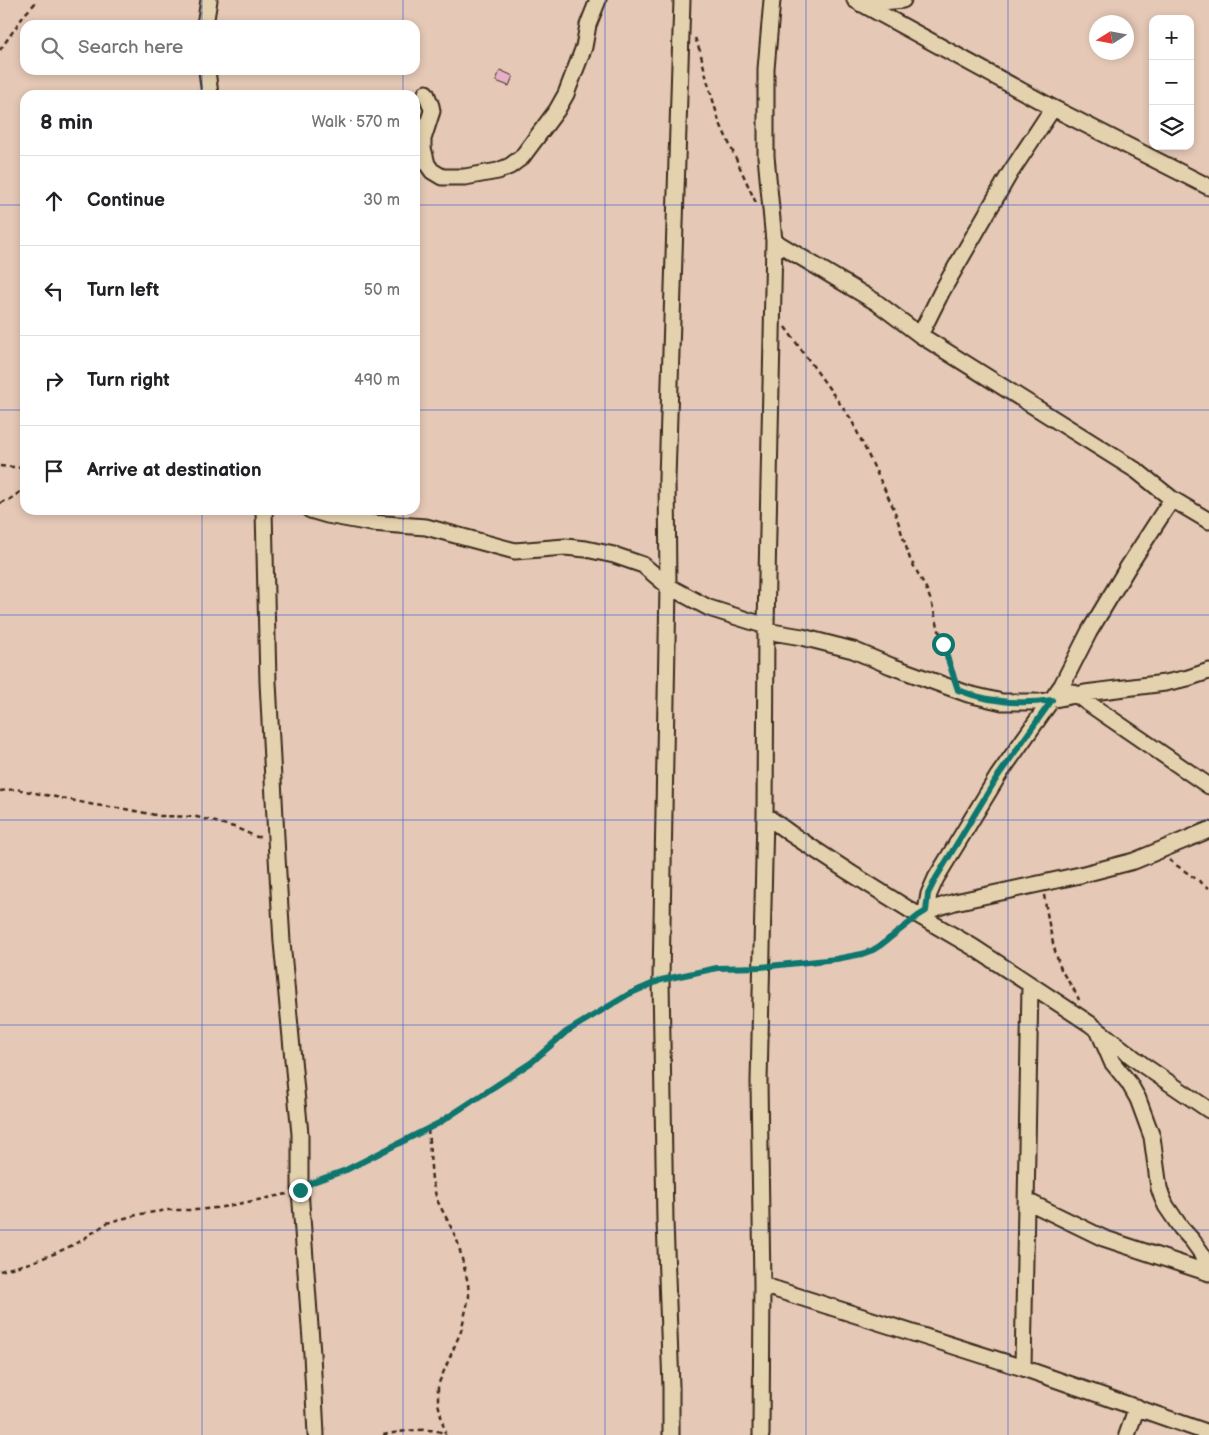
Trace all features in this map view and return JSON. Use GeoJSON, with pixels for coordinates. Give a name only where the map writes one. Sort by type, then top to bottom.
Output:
{"type":"FeatureCollection","features":[{"type":"Feature","properties":{"kind":"street"},"geometry":{"type":"LineString","coordinates":[[206,20],[210,0]]}},
{"type":"Feature","properties":{"kind":"street"},"geometry":{"type":"LineString","coordinates":[[426,93],[432,106],[432,111],[423,139],[423,148],[428,164],[435,174],[442,178],[466,177],[498,171],[510,166],[522,157],[566,94],[584,47],[588,25],[598,0]]}},
{"type":"Feature","properties":{"kind":"street"},"geometry":{"type":"LineString","coordinates":[[671,1435],[661,980],[668,586],[667,479],[682,0]]}},
{"type":"Feature","properties":{"kind":"street"},"geometry":{"type":"LineString","coordinates":[[761,1435],[762,1286],[759,1082],[774,241],[766,156],[766,69],[772,0]]}},
{"type":"Feature","properties":{"kind":"street"},"geometry":{"type":"LineString","coordinates":[[858,2],[903,0]]}},
{"type":"Feature","properties":{"kind":"street"},"geometry":{"type":"LineString","coordinates":[[858,2],[1054,108],[1209,187]]}},
{"type":"Feature","properties":{"kind":"street"},"geometry":{"type":"LineString","coordinates":[[207,75],[209,90]]}},
{"type":"Feature","properties":{"kind":"street"},"geometry":{"type":"LineString","coordinates":[[920,335],[942,291],[1010,172],[1054,108]]}},
{"type":"Feature","properties":{"kind":"street"},"geometry":{"type":"LineString","coordinates":[[774,241],[876,302],[920,335],[1137,471],[1172,499],[1209,521]]}},
{"type":"Feature","properties":{"kind":"street"},"geometry":{"type":"LineString","coordinates":[[922,913],[936,878],[998,776],[1062,686],[1103,608],[1172,499]]}},
{"type":"Feature","properties":{"kind":"street"},"geometry":{"type":"LineString","coordinates":[[264,515],[268,682],[276,837],[282,942],[300,1134],[300,1190],[316,1435]]}},
{"type":"Feature","properties":{"kind":"street"},"geometry":{"type":"LineString","coordinates":[[328,515],[370,523],[426,527],[515,551],[565,547],[614,555],[642,565],[668,586],[709,608],[766,628],[853,650],[968,694],[1002,702],[1040,702],[1076,695],[1165,683],[1209,671]]}},
{"type":"Feature","properties":{"kind":"street"},"geometry":{"type":"LineString","coordinates":[[1062,686],[1209,786]]}},
{"type":"Feature","properties":{"kind":"street"},"geometry":{"type":"LineString","coordinates":[[765,815],[791,834],[922,913],[1098,1030],[1143,1065],[1209,1110]]}},
{"type":"Feature","properties":{"kind":"street"},"geometry":{"type":"LineString","coordinates":[[922,913],[955,902],[1134,861],[1209,830]]}},
{"type":"Feature","properties":{"kind":"street"},"geometry":{"type":"LineString","coordinates":[[1023,1368],[1030,986]]}},
{"type":"Feature","properties":{"kind":"street"},"geometry":{"type":"LineString","coordinates":[[1098,1030],[1112,1062],[1129,1083],[1138,1099],[1152,1137],[1159,1188],[1164,1202],[1181,1228],[1200,1251],[1209,1272]]}},
{"type":"Feature","properties":{"kind":"street"},"geometry":{"type":"LineString","coordinates":[[1027,1201],[1104,1238],[1209,1272]]}},
{"type":"Feature","properties":{"kind":"street"},"geometry":{"type":"LineString","coordinates":[[762,1286],[1023,1368],[1209,1433]]}},
{"type":"Feature","properties":{"kind":"street"},"geometry":{"type":"LineString","coordinates":[[1127,1435],[1137,1407]]}},
{"type":"Feature","properties":{"kind":"path"},"geometry":{"type":"LineString","coordinates":[[0,50],[20,20],[38,0]]}},
{"type":"Feature","properties":{"kind":"path"},"geometry":{"type":"LineString","coordinates":[[681,18],[693,33],[700,51],[723,129],[755,201],[772,223]]}},
{"type":"Feature","properties":{"kind":"path"},"geometry":{"type":"LineString","coordinates":[[772,311],[785,326],[851,419],[894,509],[910,559],[932,601],[958,690]]}},
{"type":"Feature","properties":{"kind":"path"},"geometry":{"type":"LineString","coordinates":[[0,466],[20,468]]}},
{"type":"Feature","properties":{"kind":"path"},"geometry":{"type":"LineString","coordinates":[[0,503],[10,500],[20,492]]}},
{"type":"Feature","properties":{"kind":"path"},"geometry":{"type":"LineString","coordinates":[[0,791],[16,789],[160,816],[197,817],[234,826],[256,837],[276,837]]}},
{"type":"Feature","properties":{"kind":"path"},"geometry":{"type":"LineString","coordinates":[[1158,852],[1209,888]]}},
{"type":"Feature","properties":{"kind":"path"},"geometry":{"type":"LineString","coordinates":[[1043,883],[1056,953],[1062,971],[1076,994],[1080,1005]]}},
{"type":"Feature","properties":{"kind":"path"},"geometry":{"type":"LineString","coordinates":[[0,1271],[30,1263],[56,1253],[79,1242],[107,1223],[117,1220],[168,1210],[196,1210],[223,1207],[272,1198],[300,1190],[313,1182],[346,1170],[439,1123],[532,1062],[566,1032],[629,994],[661,980],[717,968],[761,967],[836,959],[862,954],[881,945],[922,913]]}},
{"type":"Feature","properties":{"kind":"path"},"geometry":{"type":"LineString","coordinates":[[428,1129],[432,1180],[437,1200],[454,1231],[468,1284],[468,1297],[461,1331],[438,1385],[438,1404],[446,1434]]}},
{"type":"Feature","properties":{"kind":"path"},"geometry":{"type":"LineString","coordinates":[[383,1435],[409,1430],[435,1431],[446,1434]]}},
{"type":"Feature","properties":{"kind":"building"},"geometry":{"type":"Polygon","coordinates":[[[500,70],[513,76],[509,86],[496,81],[500,70]]]}},
{"type":"Feature","properties":{"kind":"route"},"geometry":{"type":"LineString","coordinates":[[300,1190],[313,1182],[346,1170],[439,1123],[532,1062],[566,1032],[629,994],[661,980],[717,968],[761,967],[836,959],[862,954],[881,945],[926,911],[928,894],[936,878],[998,776],[1052,700],[1040,702],[1002,702],[958,690],[943,644]]}}]}
